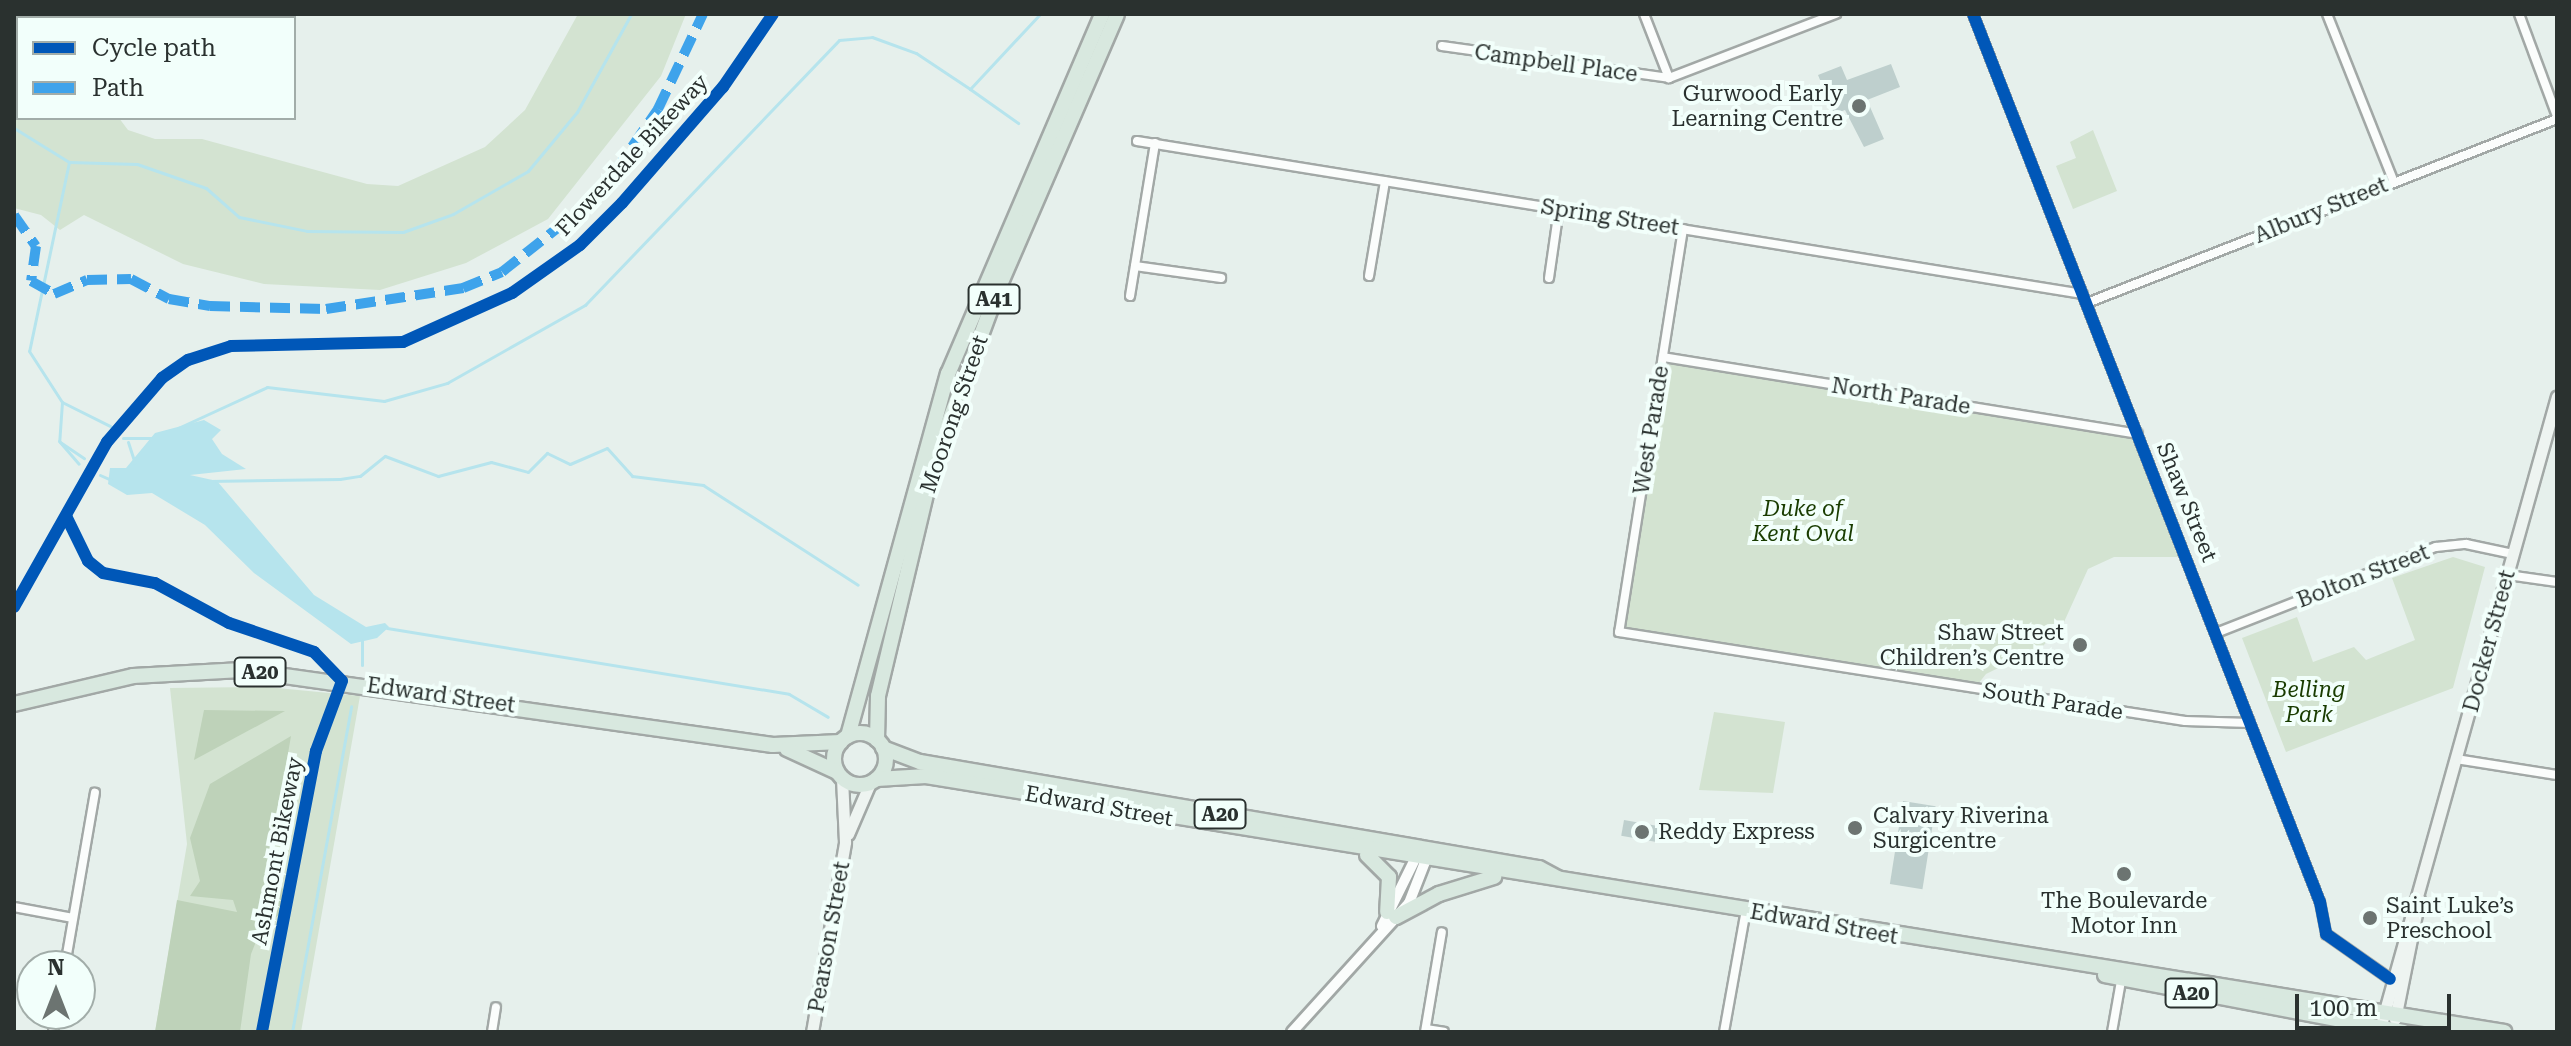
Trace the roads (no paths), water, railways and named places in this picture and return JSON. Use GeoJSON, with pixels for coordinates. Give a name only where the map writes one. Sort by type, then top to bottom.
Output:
{"type":"FeatureCollection","features":[{"type":"Feature","properties":{"kind":"highway","name":"Moorong Street"},"geometry":{"type":"LineString","coordinates":[[844,739],[948,374],[1102,14]]}},
{"type":"Feature","properties":{"kind":"highway","name":"Moorong Street"},"geometry":{"type":"LineString","coordinates":[[880,744],[878,696],[933,465],[999,287],[1117,14]]}},
{"type":"Feature","properties":{"kind":"highway","name":"Edward Street"},"geometry":{"type":"LineString","coordinates":[[14,704],[133,676],[242,670],[773,745],[844,739]]}},
{"type":"Feature","properties":{"kind":"highway","name":"A20"},"geometry":{"type":"LineString","coordinates":[[844,739],[880,744]]}},
{"type":"Feature","properties":{"kind":"highway","name":"A41"},"geometry":{"type":"LineString","coordinates":[[840,775],[844,739]]}},
{"type":"Feature","properties":{"kind":"highway","name":"Edward Street"},"geometry":{"type":"LineString","coordinates":[[880,744],[920,762],[1503,875],[1558,878],[2089,969],[2390,1031]]}},
{"type":"Feature","properties":{"kind":"highway","name":"A41"},"geometry":{"type":"LineString","coordinates":[[874,781],[880,744]]}},
{"type":"Feature","properties":{"kind":"highway","name":"Edward Street"},"geometry":{"type":"LineString","coordinates":[[773,745],[840,775]]}},
{"type":"Feature","properties":{"kind":"highway","name":"A20"},"geometry":{"type":"LineString","coordinates":[[840,775],[874,781]]}},
{"type":"Feature","properties":{"kind":"highway","name":"Edward Street"},"geometry":{"type":"LineString","coordinates":[[874,781],[926,776],[1355,851],[1539,868],[1558,878]]}},
{"type":"Feature","properties":{"kind":"highway"},"geometry":{"type":"LineString","coordinates":[[1355,851],[1389,877],[1388,918],[1439,894],[1503,875]]}},
{"type":"Feature","properties":{"kind":"highway","name":"Edward Street"},"geometry":{"type":"LineString","coordinates":[[2122,975],[2390,1012],[2504,1032]]}},
{"type":"Feature","properties":{"kind":"main road","name":"Docker Street"},"geometry":{"type":"LineString","coordinates":[[2390,1012],[2421,887],[2557,396]]}},
{"type":"Feature","properties":{"kind":"main road","name":"Pearson Street"},"geometry":{"type":"LineString","coordinates":[[812,1032],[845,842],[840,775]]}},
{"type":"Feature","properties":{"kind":"main road","name":"Pearson Street"},"geometry":{"type":"LineString","coordinates":[[845,842],[874,781]]}},
{"type":"Feature","properties":{"kind":"main road","name":"Docker Street"},"geometry":{"type":"LineString","coordinates":[[2390,1031],[2390,979],[2421,887]]}},
{"type":"Feature","properties":{"kind":"street"},"geometry":{"type":"LineString","coordinates":[[1644,14],[1669,78],[1836,14]]}},
{"type":"Feature","properties":{"kind":"street","name":"Shaw Street"},"geometry":{"type":"LineString","coordinates":[[1973,14],[2216,633],[2326,934],[2390,979]]}},
{"type":"Feature","properties":{"kind":"street"},"geometry":{"type":"LineString","coordinates":[[2327,14],[2394,182]]}},
{"type":"Feature","properties":{"kind":"street"},"geometry":{"type":"LineString","coordinates":[[2519,14],[2557,118]]}},
{"type":"Feature","properties":{"kind":"street","name":"Campbell Place"},"geometry":{"type":"LineString","coordinates":[[1442,46],[1669,78]]}},
{"type":"Feature","properties":{"kind":"street","name":"Albury Street"},"geometry":{"type":"LineString","coordinates":[[2085,298],[2557,118]]}},
{"type":"Feature","properties":{"kind":"street","name":"Spring Street"},"geometry":{"type":"LineString","coordinates":[[1137,141],[2085,298]]}},
{"type":"Feature","properties":{"kind":"street"},"geometry":{"type":"LineString","coordinates":[[1130,296],[1155,143]]}},
{"type":"Feature","properties":{"kind":"street"},"geometry":{"type":"LineString","coordinates":[[1369,276],[1385,181]]}},
{"type":"Feature","properties":{"kind":"street"},"geometry":{"type":"LineString","coordinates":[[1549,278],[1559,209]]}},
{"type":"Feature","properties":{"kind":"street","name":"West Parade"},"geometry":{"type":"LineString","coordinates":[[1619,632],[1683,229]]}},
{"type":"Feature","properties":{"kind":"street"},"geometry":{"type":"LineString","coordinates":[[1135,266],[1221,278]]}},
{"type":"Feature","properties":{"kind":"street","name":"North Parade"},"geometry":{"type":"LineString","coordinates":[[1663,357],[2138,434]]}},
{"type":"Feature","properties":{"kind":"street","name":"Bolton Street"},"geometry":{"type":"LineString","coordinates":[[2216,633],[2436,547],[2466,544],[2513,554]]}},
{"type":"Feature","properties":{"kind":"street"},"geometry":{"type":"LineString","coordinates":[[2508,575],[2557,582]]}},
{"type":"Feature","properties":{"kind":"street","name":"South Parade"},"geometry":{"type":"LineString","coordinates":[[1619,632],[2185,721],[2250,723]]}},
{"type":"Feature","properties":{"kind":"street"},"geometry":{"type":"LineString","coordinates":[[2456,759],[2557,775]]}},
{"type":"Feature","properties":{"kind":"street"},"geometry":{"type":"LineString","coordinates":[[68,950],[95,793]]}},
{"type":"Feature","properties":{"kind":"street"},"geometry":{"type":"LineString","coordinates":[[1292,1032],[1388,918],[1418,857]]}},
{"type":"Feature","properties":{"kind":"street"},"geometry":{"type":"LineString","coordinates":[[1388,918],[1418,857]]}},
{"type":"Feature","properties":{"kind":"street"},"geometry":{"type":"LineString","coordinates":[[14,907],[73,918]]}},
{"type":"Feature","properties":{"kind":"street"},"geometry":{"type":"LineString","coordinates":[[1724,1032],[1746,910]]}},
{"type":"Feature","properties":{"kind":"street"},"geometry":{"type":"LineString","coordinates":[[1442,932],[1425,1030],[1444,1032]]}},
{"type":"Feature","properties":{"kind":"street"},"geometry":{"type":"LineString","coordinates":[[2112,1032],[2122,975]]}},
{"type":"Feature","properties":{"kind":"street"},"geometry":{"type":"LineString","coordinates":[[492,1032],[496,1007]]}},
{"type":"Feature","properties":{"kind":"water"},"geometry":{"type":"Polygon","coordinates":[[[204,420],[221,430],[212,439],[222,454],[246,469],[190,475],[217,481],[314,595],[366,627],[385,623],[389,627],[377,638],[351,644],[254,573],[205,525],[152,493],[127,495],[108,484],[110,468],[126,468],[155,433],[204,420]]]}},
{"type":"Feature","properties":{"kind":"waterway"},"geometry":{"type":"LineString","coordinates":[[14,128],[69,162],[137,164],[206,188],[239,217],[307,231],[403,232],[453,214],[528,171],[577,112],[631,14]]}},
{"type":"Feature","properties":{"kind":"waterway"},"geometry":{"type":"LineString","coordinates":[[178,428],[267,387],[384,401],[447,383],[585,305],[839,40],[872,37],[916,53],[970,89],[1040,14]]}},
{"type":"Feature","properties":{"kind":"waterway"},"geometry":{"type":"LineString","coordinates":[[970,89],[1018,123]]}},
{"type":"Feature","properties":{"kind":"waterway"},"geometry":{"type":"LineString","coordinates":[[69,162],[29,351],[62,402],[110,426]]}},
{"type":"Feature","properties":{"kind":"waterway"},"geometry":{"type":"LineString","coordinates":[[62,402],[59,441],[79,464]]}},
{"type":"Feature","properties":{"kind":"waterway"},"geometry":{"type":"LineString","coordinates":[[123,438],[152,438]]}},
{"type":"Feature","properties":{"kind":"waterway"},"geometry":{"type":"LineString","coordinates":[[60,442],[84,458]]}},
{"type":"Feature","properties":{"kind":"waterway"},"geometry":{"type":"LineString","coordinates":[[128,442],[135,463]]}},
{"type":"Feature","properties":{"kind":"waterway"},"geometry":{"type":"LineString","coordinates":[[208,481],[340,479],[360,476],[385,456],[438,476],[491,462],[528,472],[547,453],[570,464],[607,448],[632,476],[703,485],[858,585]]}},
{"type":"Feature","properties":{"kind":"waterway"},"geometry":{"type":"LineString","coordinates":[[100,475],[111,480]]}},
{"type":"Feature","properties":{"kind":"waterway"},"geometry":{"type":"LineString","coordinates":[[387,628],[789,694],[828,717]]}},
{"type":"Feature","properties":{"kind":"waterway"},"geometry":{"type":"LineString","coordinates":[[362,640],[362,665]]}},
{"type":"Feature","properties":{"kind":"waterway"},"geometry":{"type":"LineString","coordinates":[[292,1032],[351,706]]}},
{"type":"Feature","properties":{"kind":"place","name":"Gurwood Early Learning Centre"},"geometry":{"type":"Point","coordinates":[1859,106]}},
{"type":"Feature","properties":{"kind":"place","name":"Shaw Street Children’s Centre"},"geometry":{"type":"Point","coordinates":[2080,645]}},
{"type":"Feature","properties":{"kind":"place","name":"Calvary Riverina Surgicentre"},"geometry":{"type":"Point","coordinates":[1855,828]}},
{"type":"Feature","properties":{"kind":"place","name":"Reddy Express"},"geometry":{"type":"Point","coordinates":[1642,832]}},
{"type":"Feature","properties":{"kind":"place","name":"The Boulevarde Motor Inn"},"geometry":{"type":"Point","coordinates":[2124,874]}},
{"type":"Feature","properties":{"kind":"place","name":"Saint Luke’s Preschool"},"geometry":{"type":"Point","coordinates":[2370,918]}},
{"type":"Feature","properties":{"kind":"park label","name":"Duke of Kent Oval"},"geometry":{"type":"Point","coordinates":[1803,520]}},
{"type":"Feature","properties":{"kind":"park label","name":"Belling Park"},"geometry":{"type":"Point","coordinates":[2309,702]}}]}
